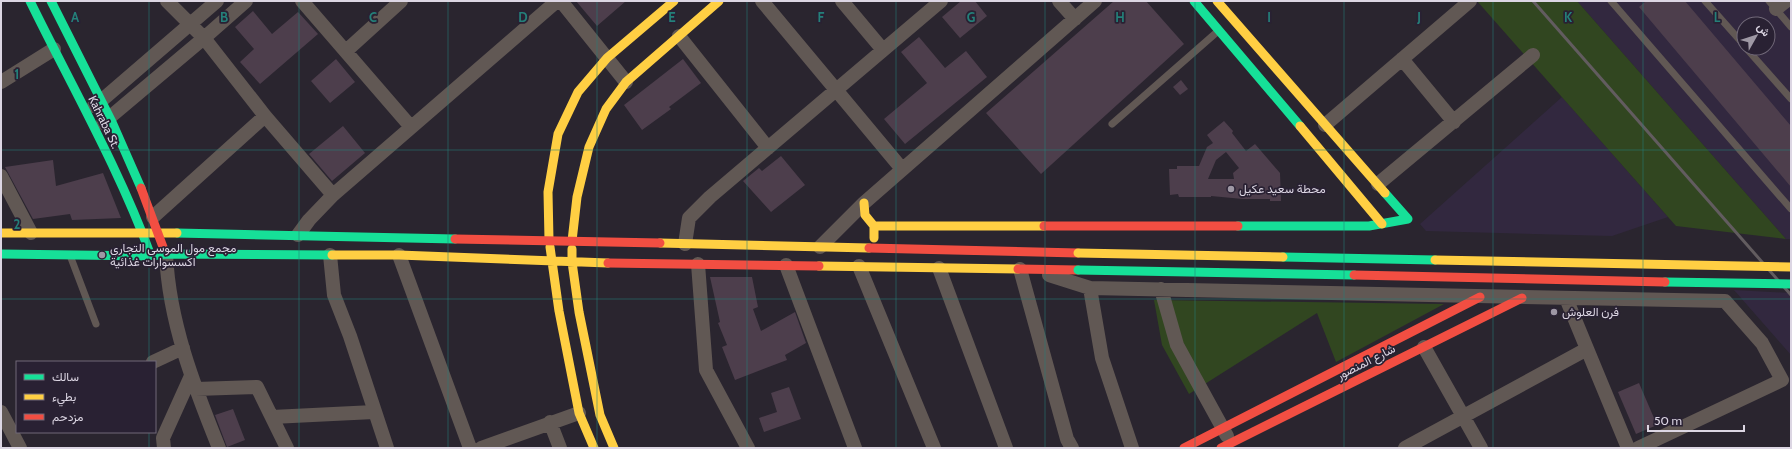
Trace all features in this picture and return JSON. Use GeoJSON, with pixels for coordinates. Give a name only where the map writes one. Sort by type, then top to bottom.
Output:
{"type":"FeatureCollection","features":[{"type":"Feature","properties":{"kind":"main road","name":"Kahraba St."},"geometry":{"type":"LineString","coordinates":[[30,1],[95,129],[143,232],[151,256]]}},
{"type":"Feature","properties":{"kind":"main road","name":"Kahraba St."},"geometry":{"type":"LineString","coordinates":[[51,1],[102,100],[153,217],[166,254]]}},
{"type":"Feature","properties":{"kind":"main road"},"geometry":{"type":"LineString","coordinates":[[594,448],[579,413],[551,262],[548,192],[558,134],[578,92],[607,58],[674,1]]}},
{"type":"Feature","properties":{"kind":"main road"},"geometry":{"type":"LineString","coordinates":[[614,448],[600,415],[579,312],[572,262],[572,242],[577,197],[589,147],[606,109],[626,82],[719,1]]}},
{"type":"Feature","properties":{"kind":"main road"},"geometry":{"type":"LineString","coordinates":[[1194,1],[1382,224]]}},
{"type":"Feature","properties":{"kind":"main road"},"geometry":{"type":"LineString","coordinates":[[874,226],[1369,226],[1408,219],[1217,1]]}},
{"type":"Feature","properties":{"kind":"main road"},"geometry":{"type":"LineString","coordinates":[[864,203],[865,215],[874,226],[874,248]]}},
{"type":"Feature","properties":{"kind":"main road"},"geometry":{"type":"LineString","coordinates":[[1,233],[143,232],[1791,267]]}},
{"type":"Feature","properties":{"kind":"main road"},"geometry":{"type":"LineString","coordinates":[[1,254],[151,256],[166,254],[399,255],[551,262],[859,266],[1791,284]]}},
{"type":"Feature","properties":{"kind":"main road","name":"شارع المنصور"},"geometry":{"type":"LineString","coordinates":[[1184,448],[1480,297]]}},
{"type":"Feature","properties":{"kind":"main road","name":"شارع المنصور"},"geometry":{"type":"LineString","coordinates":[[1229,446],[1522,298]]}},
{"type":"Feature","properties":{"kind":"street"},"geometry":{"type":"LineString","coordinates":[[167,1],[204,38],[265,116],[333,195]]}},
{"type":"Feature","properties":{"kind":"street"},"geometry":{"type":"LineString","coordinates":[[86,111],[102,100],[217,1]]}},
{"type":"Feature","properties":{"kind":"street"},"geometry":{"type":"LineString","coordinates":[[95,129],[110,118],[246,1]]}},
{"type":"Feature","properties":{"kind":"street"},"geometry":{"type":"LineString","coordinates":[[302,1],[411,128]]}},
{"type":"Feature","properties":{"kind":"street"},"geometry":{"type":"LineString","coordinates":[[346,51],[401,1]]}},
{"type":"Feature","properties":{"kind":"street"},"geometry":{"type":"LineString","coordinates":[[298,235],[309,220],[333,195],[557,1]]}},
{"type":"Feature","properties":{"kind":"street"},"geometry":{"type":"LineString","coordinates":[[561,1],[626,82]]}},
{"type":"Feature","properties":{"kind":"street"},"geometry":{"type":"LineString","coordinates":[[762,1],[902,169]]}},
{"type":"Feature","properties":{"kind":"street"},"geometry":{"type":"LineString","coordinates":[[842,1],[883,50]]}},
{"type":"Feature","properties":{"kind":"street"},"geometry":{"type":"LineString","coordinates":[[685,244],[689,218],[710,197],[941,1]]}},
{"type":"Feature","properties":{"kind":"street"},"geometry":{"type":"LineString","coordinates":[[1059,1],[1075,18]]}},
{"type":"Feature","properties":{"kind":"street"},"geometry":{"type":"LineString","coordinates":[[820,247],[864,203],[902,169],[1095,1]]}},
{"type":"Feature","properties":{"kind":"street"},"geometry":{"type":"LineString","coordinates":[[1325,124],[1470,1]]}},
{"type":"Feature","properties":{"kind":"street"},"geometry":{"type":"LineString","coordinates":[[679,36],[768,148]]}},
{"type":"Feature","properties":{"kind":"street"},"geometry":{"type":"LineString","coordinates":[[1,82],[54,49]]}},
{"type":"Feature","properties":{"kind":"street"},"geometry":{"type":"LineString","coordinates":[[1378,184],[1533,55]]}},
{"type":"Feature","properties":{"kind":"street"},"geometry":{"type":"LineString","coordinates":[[1402,59],[1454,122]]}},
{"type":"Feature","properties":{"kind":"street"},"geometry":{"type":"LineString","coordinates":[[153,217],[265,116]]}},
{"type":"Feature","properties":{"kind":"street"},"geometry":{"type":"LineString","coordinates":[[1,176],[31,233]]}},
{"type":"Feature","properties":{"kind":"street"},"geometry":{"type":"LineString","coordinates":[[166,254],[167,281],[183,348],[193,382],[219,448]]}},
{"type":"Feature","properties":{"kind":"street"},"geometry":{"type":"LineString","coordinates":[[330,255],[334,295],[350,336],[387,448]]}},
{"type":"Feature","properties":{"kind":"street"},"geometry":{"type":"LineString","coordinates":[[399,255],[470,448]]}},
{"type":"Feature","properties":{"kind":"street"},"geometry":{"type":"LineString","coordinates":[[151,256],[167,281]]}},
{"type":"Feature","properties":{"kind":"street"},"geometry":{"type":"LineString","coordinates":[[698,264],[706,370],[748,448]]}},
{"type":"Feature","properties":{"kind":"street"},"geometry":{"type":"LineString","coordinates":[[786,265],[855,448]]}},
{"type":"Feature","properties":{"kind":"street"},"geometry":{"type":"LineString","coordinates":[[859,266],[934,448]]}},
{"type":"Feature","properties":{"kind":"street"},"geometry":{"type":"LineString","coordinates":[[939,268],[1006,448]]}},
{"type":"Feature","properties":{"kind":"street"},"geometry":{"type":"LineString","coordinates":[[1024,269],[1090,288],[1726,301],[1762,343],[1782,380],[1638,448]]}},
{"type":"Feature","properties":{"kind":"street"},"geometry":{"type":"LineString","coordinates":[[1024,269],[1067,438],[1072,448]]}},
{"type":"Feature","properties":{"kind":"street"},"geometry":{"type":"LineString","coordinates":[[1090,288],[1102,358],[1132,448]]}},
{"type":"Feature","properties":{"kind":"street"},"geometry":{"type":"LineString","coordinates":[[1161,290],[1176,345],[1222,429],[1229,446]]}},
{"type":"Feature","properties":{"kind":"street"},"geometry":{"type":"LineString","coordinates":[[1566,298],[1628,448]]}},
{"type":"Feature","properties":{"kind":"street"},"geometry":{"type":"LineString","coordinates":[[1424,347],[1481,448]]}},
{"type":"Feature","properties":{"kind":"street"},"geometry":{"type":"LineString","coordinates":[[155,361],[183,348]]}},
{"type":"Feature","properties":{"kind":"street"},"geometry":{"type":"LineString","coordinates":[[1405,448],[1587,349]]}},
{"type":"Feature","properties":{"kind":"street"},"geometry":{"type":"LineString","coordinates":[[193,382],[257,387],[286,448]]}},
{"type":"Feature","properties":{"kind":"street"},"geometry":{"type":"LineString","coordinates":[[164,448],[163,438],[193,382]]}},
{"type":"Feature","properties":{"kind":"street"},"geometry":{"type":"LineString","coordinates":[[1,412],[14,427],[20,448]]}},
{"type":"Feature","properties":{"kind":"street"},"geometry":{"type":"LineString","coordinates":[[272,417],[374,412]]}},
{"type":"Feature","properties":{"kind":"street"},"geometry":{"type":"LineString","coordinates":[[481,448],[550,422],[579,413]]}},
{"type":"Feature","properties":{"kind":"street"},"geometry":{"type":"LineString","coordinates":[[550,422],[560,448]]}},
{"type":"Feature","properties":{"kind":"lane"},"geometry":{"type":"LineString","coordinates":[[1611,1],[1791,209]]}},
{"type":"Feature","properties":{"kind":"lane"},"geometry":{"type":"LineString","coordinates":[[1705,1],[1736,37]]}},
{"type":"Feature","properties":{"kind":"lane"},"geometry":{"type":"LineString","coordinates":[[1777,4],[1791,27]]}},
{"type":"Feature","properties":{"kind":"lane"},"geometry":{"type":"LineString","coordinates":[[1112,124],[1219,30]]}},
{"type":"Feature","properties":{"kind":"lane"},"geometry":{"type":"LineString","coordinates":[[1753,56],[1791,99]]}},
{"type":"Feature","properties":{"kind":"lane"},"geometry":{"type":"LineString","coordinates":[[69,254],[96,324]]}},
{"type":"Feature","properties":{"kind":"shaded area"},"geometry":{"type":"Polygon","coordinates":[[[1577,1],[1791,1],[1791,239],[1786,239],[1577,1]]]}},
{"type":"Feature","properties":{"kind":"shaded area"},"geometry":{"type":"Polygon","coordinates":[[[1562,97],[1668,217],[1612,236],[1426,231],[1420,224],[1562,97]]]}},
{"type":"Feature","properties":{"kind":"shaded area"},"geometry":{"type":"Polygon","coordinates":[[[1734,290],[1791,293],[1791,355],[1734,290]]]}},
{"type":"Feature","properties":{"kind":"green space"},"geometry":{"type":"Polygon","coordinates":[[[1477,1],[1577,1],[1786,239],[1676,226],[1477,1]]]}},
{"type":"Feature","properties":{"kind":"green space"},"geometry":{"type":"Polygon","coordinates":[[[1154,300],[1444,304],[1336,362],[1317,313],[1189,394],[1162,345],[1154,300]]]}},
{"type":"Feature","properties":{"kind":"building"},"geometry":{"type":"Polygon","coordinates":[[[576,1],[626,1],[597,26],[576,1]]]}},
{"type":"Feature","properties":{"kind":"building"},"geometry":{"type":"Polygon","coordinates":[[[961,1],[975,1],[987,16],[960,38],[942,17],[961,1]]]}},
{"type":"Feature","properties":{"kind":"building"},"geometry":{"type":"Polygon","coordinates":[[[1114,1],[1146,1],[1184,44],[1041,174],[986,113],[1114,1]]]}},
{"type":"Feature","properties":{"kind":"building"},"geometry":{"type":"Polygon","coordinates":[[[1646,1],[1685,1],[1791,126],[1791,187],[1639,7],[1646,1]]]}},
{"type":"Feature","properties":{"kind":"building"},"geometry":{"type":"Polygon","coordinates":[[[253,11],[272,34],[298,12],[318,34],[260,84],[240,62],[254,49],[235,27],[253,11]]]}},
{"type":"Feature","properties":{"kind":"building"},"geometry":{"type":"Polygon","coordinates":[[[919,37],[945,68],[966,51],[987,77],[905,144],[884,119],[927,83],[901,52],[919,37]]]}},
{"type":"Feature","properties":{"kind":"building"},"geometry":{"type":"Polygon","coordinates":[[[336,59],[355,82],[330,103],[311,81],[336,59]]]}},
{"type":"Feature","properties":{"kind":"building"},"geometry":{"type":"Polygon","coordinates":[[[683,59],[701,83],[669,107],[671,109],[642,130],[624,105],[683,59]]]}},
{"type":"Feature","properties":{"kind":"building"},"geometry":{"type":"Polygon","coordinates":[[[1181,80],[1188,89],[1180,95],[1173,87],[1181,80]]]}},
{"type":"Feature","properties":{"kind":"building"},"geometry":{"type":"Polygon","coordinates":[[[1224,121],[1233,131],[1232,133],[1246,151],[1255,144],[1280,173],[1281,201],[1270,201],[1270,199],[1243,199],[1211,196],[1179,197],[1178,194],[1170,195],[1169,169],[1177,169],[1177,166],[1199,166],[1207,147],[1213,143],[1207,135],[1224,121]],[[1226,152],[1216,160],[1208,179],[1234,179],[1233,173],[1239,168],[1226,152]]]}},
{"type":"Feature","properties":{"kind":"building"},"geometry":{"type":"Polygon","coordinates":[[[343,126],[365,153],[332,181],[309,154],[343,126]]]}},
{"type":"Feature","properties":{"kind":"building"},"geometry":{"type":"Polygon","coordinates":[[[781,156],[805,185],[771,212],[743,181],[759,168],[762,171],[781,156]]]}},
{"type":"Feature","properties":{"kind":"building"},"geometry":{"type":"Polygon","coordinates":[[[53,160],[56,186],[103,173],[121,218],[72,220],[70,214],[33,219],[5,167],[53,160]]]}},
{"type":"Feature","properties":{"kind":"building"},"geometry":{"type":"Polygon","coordinates":[[[710,277],[752,277],[758,307],[753,309],[761,331],[795,312],[806,343],[785,355],[787,360],[735,380],[722,347],[727,345],[718,323],[720,322],[710,277]]]}},
{"type":"Feature","properties":{"kind":"building"},"geometry":{"type":"Polygon","coordinates":[[[1639,383],[1657,425],[1636,434],[1618,392],[1639,383]]]}},
{"type":"Feature","properties":{"kind":"building"},"geometry":{"type":"Polygon","coordinates":[[[789,387],[801,419],[764,432],[759,418],[777,412],[771,393],[789,387]]]}},
{"type":"Feature","properties":{"kind":"building"},"geometry":{"type":"Polygon","coordinates":[[[233,409],[245,440],[227,447],[215,415],[233,409]]]}},
{"type":"Feature","properties":{"kind":"railway"},"geometry":{"type":"LineString","coordinates":[[1533,1],[1791,295]]}},
{"type":"Feature","properties":{"kind":"traffic: fast"},"geometry":{"type":"LineString","coordinates":[[30,1],[94,127],[124,191],[151,256]]}},
{"type":"Feature","properties":{"kind":"traffic: fast"},"geometry":{"type":"LineString","coordinates":[[51,1],[112,122],[141,188]]}},
{"type":"Feature","properties":{"kind":"traffic: fast"},"geometry":{"type":"LineString","coordinates":[[1194,1],[1300,126]]}},
{"type":"Feature","properties":{"kind":"traffic: fast"},"geometry":{"type":"LineString","coordinates":[[1238,226],[1369,226],[1408,219],[1385,193]]}},
{"type":"Feature","properties":{"kind":"traffic: fast"},"geometry":{"type":"LineString","coordinates":[[177,233],[455,239]]}},
{"type":"Feature","properties":{"kind":"traffic: fast"},"geometry":{"type":"LineString","coordinates":[[1,254],[151,256],[166,254],[332,255]]}},
{"type":"Feature","properties":{"kind":"traffic: fast"},"geometry":{"type":"LineString","coordinates":[[1283,257],[1435,260]]}},
{"type":"Feature","properties":{"kind":"traffic: fast"},"geometry":{"type":"LineString","coordinates":[[1078,270],[1354,275]]}},
{"type":"Feature","properties":{"kind":"traffic: fast"},"geometry":{"type":"LineString","coordinates":[[1665,282],[1791,284]]}},
{"type":"Feature","properties":{"kind":"traffic: slow"},"geometry":{"type":"LineString","coordinates":[[549,240],[548,192],[558,134],[578,92],[607,58],[674,1]]}},
{"type":"Feature","properties":{"kind":"traffic: slow"},"geometry":{"type":"LineString","coordinates":[[572,241],[577,197],[589,147],[606,109],[626,82],[719,1]]}},
{"type":"Feature","properties":{"kind":"traffic: slow"},"geometry":{"type":"LineString","coordinates":[[1217,1],[1385,193]]}},
{"type":"Feature","properties":{"kind":"traffic: slow"},"geometry":{"type":"LineString","coordinates":[[1300,126],[1382,224]]}},
{"type":"Feature","properties":{"kind":"traffic: slow"},"geometry":{"type":"LineString","coordinates":[[864,203],[865,215],[874,226],[874,238]]}},
{"type":"Feature","properties":{"kind":"traffic: slow"},"geometry":{"type":"LineString","coordinates":[[874,226],[1044,226]]}},
{"type":"Feature","properties":{"kind":"traffic: slow"},"geometry":{"type":"LineString","coordinates":[[1,233],[177,233]]}},
{"type":"Feature","properties":{"kind":"traffic: slow"},"geometry":{"type":"LineString","coordinates":[[660,243],[869,248]]}},
{"type":"Feature","properties":{"kind":"traffic: slow"},"geometry":{"type":"LineString","coordinates":[[550,247],[559,311],[579,413],[594,448]]}},
{"type":"Feature","properties":{"kind":"traffic: slow"},"geometry":{"type":"LineString","coordinates":[[572,249],[572,262],[579,312],[600,415],[614,448]]}},
{"type":"Feature","properties":{"kind":"traffic: slow"},"geometry":{"type":"LineString","coordinates":[[1078,253],[1283,257]]}},
{"type":"Feature","properties":{"kind":"traffic: slow"},"geometry":{"type":"LineString","coordinates":[[332,255],[399,255],[608,263]]}},
{"type":"Feature","properties":{"kind":"traffic: slow"},"geometry":{"type":"LineString","coordinates":[[1435,260],[1791,267]]}},
{"type":"Feature","properties":{"kind":"traffic: slow"},"geometry":{"type":"LineString","coordinates":[[819,266],[1018,269]]}},
{"type":"Feature","properties":{"kind":"traffic: jam"},"geometry":{"type":"LineString","coordinates":[[141,188],[163,247]]}},
{"type":"Feature","properties":{"kind":"traffic: jam"},"geometry":{"type":"LineString","coordinates":[[1044,226],[1238,226]]}},
{"type":"Feature","properties":{"kind":"traffic: jam"},"geometry":{"type":"LineString","coordinates":[[455,239],[660,243]]}},
{"type":"Feature","properties":{"kind":"traffic: jam"},"geometry":{"type":"LineString","coordinates":[[869,248],[1078,253]]}},
{"type":"Feature","properties":{"kind":"traffic: jam"},"geometry":{"type":"LineString","coordinates":[[608,263],[819,266]]}},
{"type":"Feature","properties":{"kind":"traffic: jam"},"geometry":{"type":"LineString","coordinates":[[1018,269],[1078,270]]}},
{"type":"Feature","properties":{"kind":"traffic: jam"},"geometry":{"type":"LineString","coordinates":[[1354,275],[1665,282]]}},
{"type":"Feature","properties":{"kind":"traffic: jam"},"geometry":{"type":"LineString","coordinates":[[1184,448],[1480,297]]}},
{"type":"Feature","properties":{"kind":"traffic: jam"},"geometry":{"type":"LineString","coordinates":[[1221,448],[1522,298]]}},
{"type":"Feature","properties":{"kind":"place","name":"محطة سعيد عكيل"},"geometry":{"type":"Point","coordinates":[1231,189]}},
{"type":"Feature","properties":{"kind":"place","name":"مجمع مول الموسى التجاري اكسسوارات غذائية"},"geometry":{"type":"Point","coordinates":[102,255]}},
{"type":"Feature","properties":{"kind":"place","name":"فرن العلوش"},"geometry":{"type":"Point","coordinates":[1554,312]}}]}
